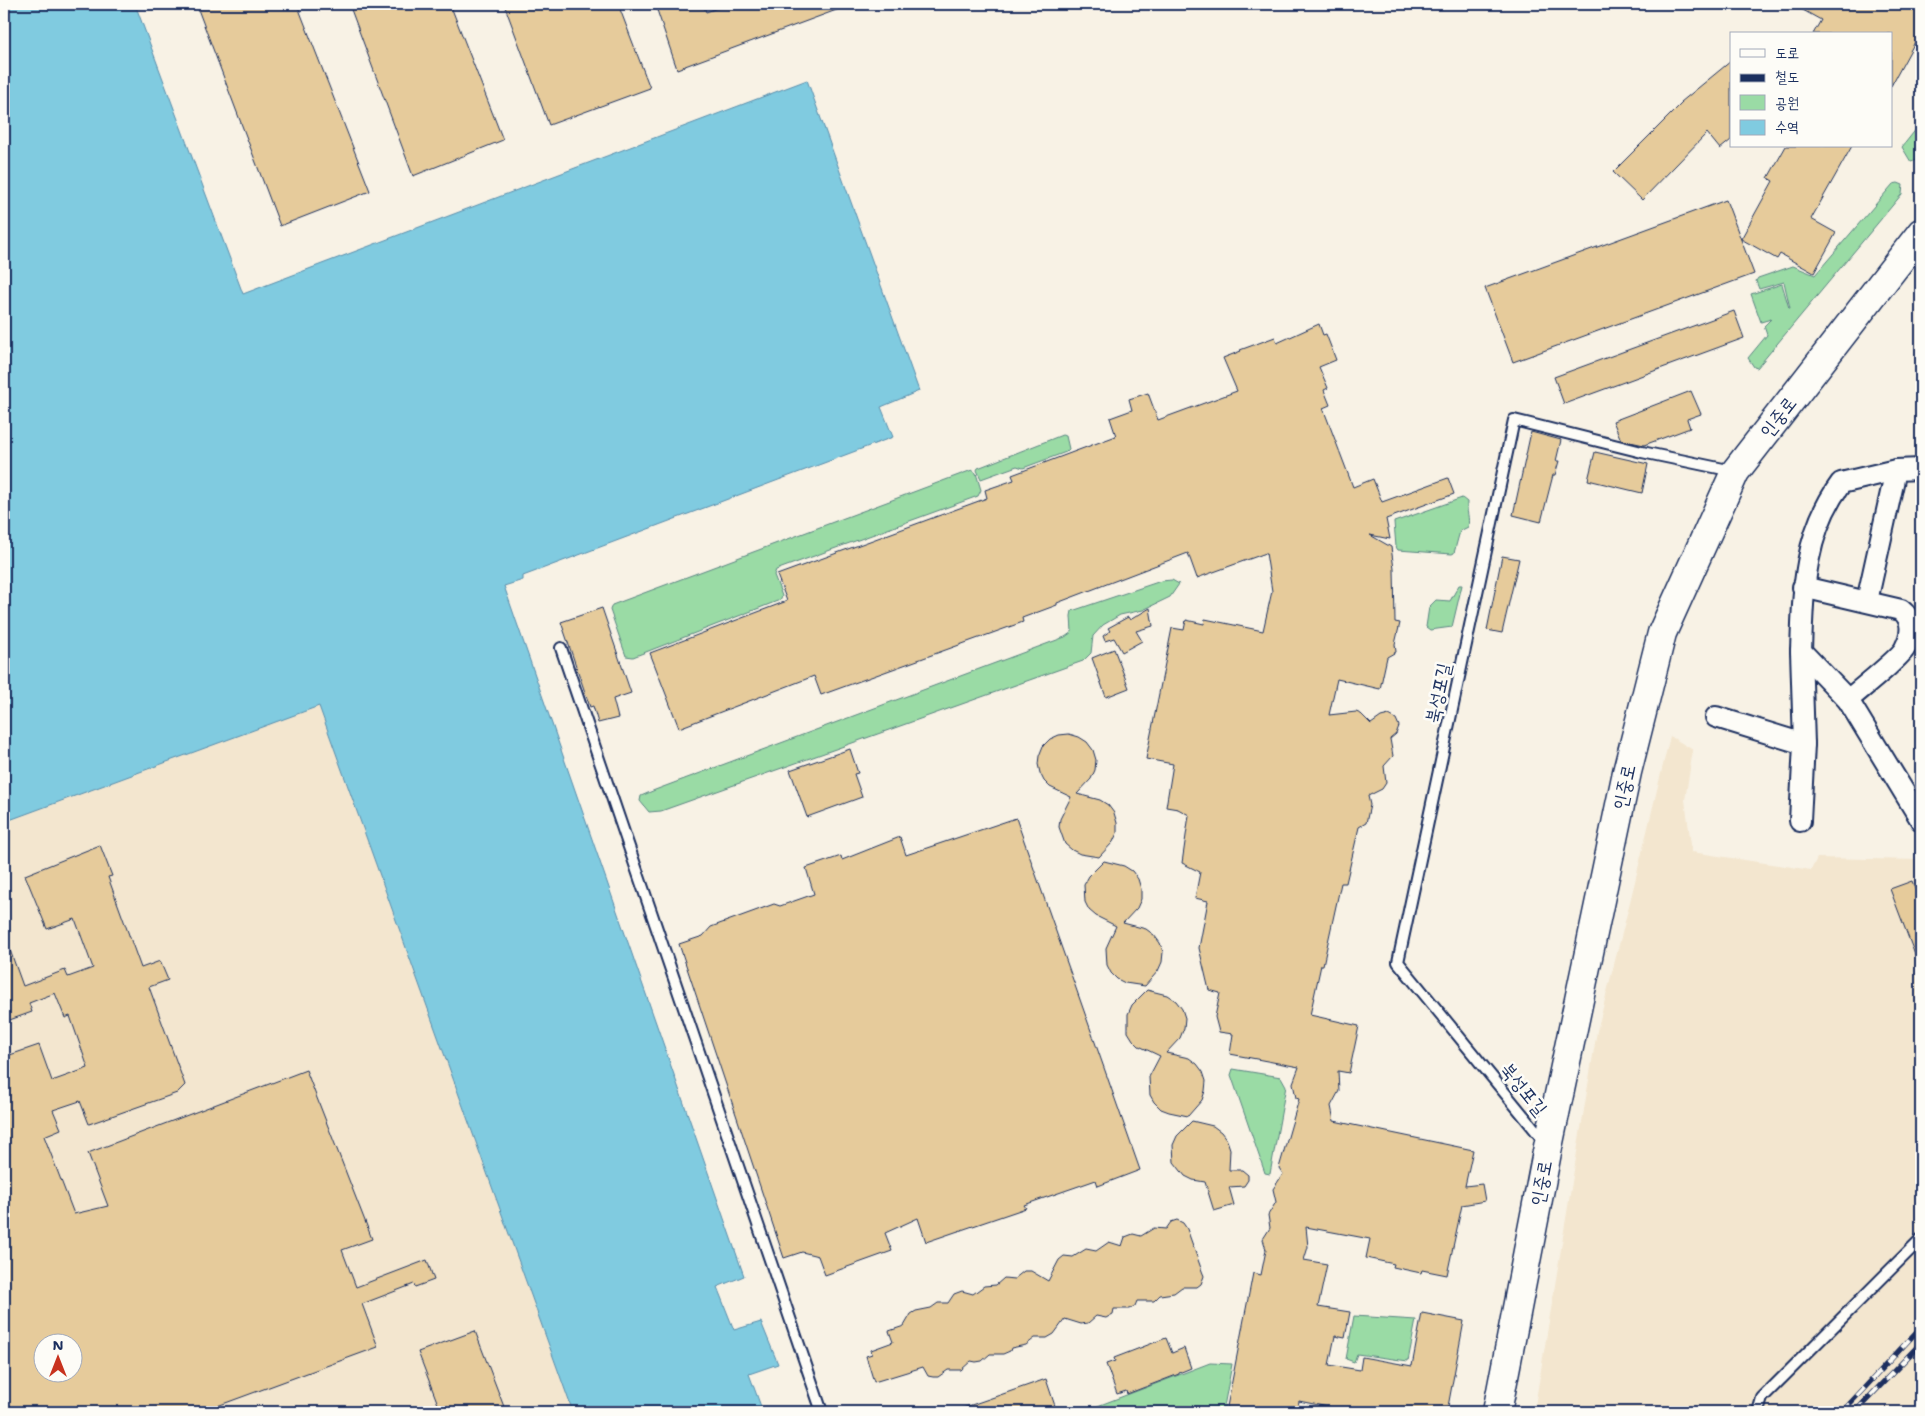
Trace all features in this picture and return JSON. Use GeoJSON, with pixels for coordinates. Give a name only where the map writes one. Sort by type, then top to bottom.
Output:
{"type":"FeatureCollection","features":[{"type":"Feature","properties":{"kind":"main road","name":"인중로"},"geometry":{"type":"LineString","coordinates":[[1497,1412],[1548,1146],[1627,772],[1662,633],[1735,472],[1921,233]]}},
{"type":"Feature","properties":{"kind":"street"},"geometry":{"type":"LineString","coordinates":[[1800,821],[1804,744],[1801,651],[1804,587],[1810,549],[1829,499],[1841,483],[1896,470],[1921,469]]}},
{"type":"Feature","properties":{"kind":"street"},"geometry":{"type":"LineString","coordinates":[[1867,601],[1896,470]]}},
{"type":"Feature","properties":{"kind":"street"},"geometry":{"type":"LineString","coordinates":[[1804,587],[1901,610],[1909,616],[1911,627],[1905,650],[1848,700]]}},
{"type":"Feature","properties":{"kind":"street"},"geometry":{"type":"LineString","coordinates":[[1801,651],[1848,700],[1921,820]]}},
{"type":"Feature","properties":{"kind":"street"},"geometry":{"type":"LineString","coordinates":[[1716,717],[1804,744]]}},
{"type":"Feature","properties":{"kind":"lane","name":"북성포길"},"geometry":{"type":"LineString","coordinates":[[1548,1146],[1398,962],[1514,420],[1642,452],[1735,472]]}},
{"type":"Feature","properties":{"kind":"lane"},"geometry":{"type":"LineString","coordinates":[[560,648],[822,1412]]}},
{"type":"Feature","properties":{"kind":"lane"},"geometry":{"type":"LineString","coordinates":[[1758,1412],[1762,1398],[1921,1239]]}},
{"type":"Feature","properties":{"kind":"shaded area"},"geometry":{"type":"Polygon","coordinates":[[[319,706],[573,1412],[4,1412],[4,822],[319,706]]]}},
{"type":"Feature","properties":{"kind":"shaded area"},"geometry":{"type":"Polygon","coordinates":[[[1670,736],[1693,750],[1685,800],[1692,852],[1811,870],[1817,858],[1921,860],[1921,1412],[1534,1412],[1597,1031],[1670,736]]]}},
{"type":"Feature","properties":{"kind":"green space"},"geometry":{"type":"Polygon","coordinates":[[[1921,123],[1921,159],[1911,162],[1902,147],[1921,123]]]}},
{"type":"Feature","properties":{"kind":"green space"},"geometry":{"type":"Polygon","coordinates":[[[1893,184],[1903,185],[1902,194],[1757,368],[1754,367],[1748,358],[1767,335],[1764,326],[1771,319],[1761,322],[1751,294],[1782,284],[1790,308],[1784,282],[1759,289],[1756,281],[1758,278],[1793,266],[1815,275],[1893,184]]]}},
{"type":"Feature","properties":{"kind":"green space"},"geometry":{"type":"Polygon","coordinates":[[[1062,435],[1066,436],[1069,449],[1066,452],[1023,468],[1017,466],[981,479],[978,468],[1062,435]]]}},
{"type":"Feature","properties":{"kind":"green space"},"geometry":{"type":"Polygon","coordinates":[[[972,470],[976,473],[981,490],[978,496],[776,570],[774,575],[782,596],[780,600],[633,657],[626,656],[610,610],[612,605],[972,470]]]}},
{"type":"Feature","properties":{"kind":"green space"},"geometry":{"type":"Polygon","coordinates":[[[1462,498],[1467,502],[1468,527],[1460,531],[1454,553],[1398,550],[1396,547],[1394,522],[1462,498]]]}},
{"type":"Feature","properties":{"kind":"green space"},"geometry":{"type":"Polygon","coordinates":[[[1172,580],[1179,584],[1170,597],[1143,610],[1120,615],[1103,625],[1093,636],[1091,653],[1083,661],[661,811],[649,812],[640,801],[641,796],[655,790],[1065,637],[1072,632],[1072,611],[1161,581],[1172,580]]]}},
{"type":"Feature","properties":{"kind":"green space"},"geometry":{"type":"Polygon","coordinates":[[[1459,585],[1462,585],[1452,627],[1430,630],[1426,627],[1429,607],[1436,600],[1450,601],[1459,585]]]}},
{"type":"Feature","properties":{"kind":"green space"},"geometry":{"type":"Polygon","coordinates":[[[1233,1069],[1281,1077],[1286,1086],[1270,1174],[1265,1173],[1231,1075],[1233,1069]]]}},
{"type":"Feature","properties":{"kind":"green space"},"geometry":{"type":"Polygon","coordinates":[[[1354,1316],[1416,1320],[1408,1361],[1357,1354],[1354,1362],[1346,1359],[1354,1316]]]}},
{"type":"Feature","properties":{"kind":"green space"},"geometry":{"type":"Polygon","coordinates":[[[1210,1363],[1232,1364],[1223,1412],[1082,1412],[1210,1363]]]}},
{"type":"Feature","properties":{"kind":"water"},"geometry":{"type":"Polygon","coordinates":[[[4,4],[135,4],[243,294],[807,80],[919,391],[881,407],[893,437],[523,576],[523,580],[504,586],[744,1276],[717,1287],[734,1330],[761,1322],[778,1364],[749,1374],[763,1412],[573,1412],[319,706],[4,822],[4,4]]]}},
{"type":"Feature","properties":{"kind":"building"},"geometry":{"type":"Polygon","coordinates":[[[196,4],[297,4],[370,191],[280,226],[196,4]]]}},
{"type":"Feature","properties":{"kind":"building"},"geometry":{"type":"Polygon","coordinates":[[[349,4],[450,4],[503,140],[413,176],[349,4]]]}},
{"type":"Feature","properties":{"kind":"building"},"geometry":{"type":"Polygon","coordinates":[[[504,4],[618,4],[650,88],[549,125],[504,4]]]}},
{"type":"Feature","properties":{"kind":"building"},"geometry":{"type":"Polygon","coordinates":[[[655,4],[703,4],[706,12],[729,4],[850,5],[677,69],[655,4]]]}},
{"type":"Feature","properties":{"kind":"building"},"geometry":{"type":"Polygon","coordinates":[[[1792,4],[1921,4],[1921,31],[1892,84],[1892,32],[1814,32],[1821,20],[1792,4]]]}},
{"type":"Feature","properties":{"kind":"building"},"geometry":{"type":"Polygon","coordinates":[[[1730,62],[1730,141],[1720,149],[1707,133],[1642,200],[1613,172],[1681,102],[1730,62]]]}},
{"type":"Feature","properties":{"kind":"building"},"geometry":{"type":"Polygon","coordinates":[[[1785,148],[1851,148],[1811,219],[1836,233],[1814,273],[1780,254],[1777,259],[1741,239],[1773,181],[1768,178],[1785,148]]]}},
{"type":"Feature","properties":{"kind":"building"},"geometry":{"type":"Polygon","coordinates":[[[1726,200],[1754,274],[1513,362],[1485,288],[1726,200]]]}},
{"type":"Feature","properties":{"kind":"building"},"geometry":{"type":"Polygon","coordinates":[[[1734,311],[1744,338],[1564,404],[1554,377],[1734,311]]]}},
{"type":"Feature","properties":{"kind":"building"},"geometry":{"type":"Polygon","coordinates":[[[1319,324],[1323,335],[1326,334],[1336,360],[1319,367],[1328,388],[1324,390],[1330,405],[1323,408],[1353,487],[1373,479],[1382,502],[1448,478],[1454,494],[1386,519],[1390,539],[1370,535],[1391,547],[1394,569],[1395,622],[1400,623],[1395,644],[1396,652],[1387,657],[1380,689],[1337,679],[1329,715],[1356,712],[1361,714],[1371,724],[1381,717],[1389,715],[1396,719],[1399,726],[1396,734],[1390,739],[1393,756],[1384,766],[1386,783],[1382,789],[1368,796],[1370,805],[1366,823],[1359,827],[1346,883],[1341,883],[1310,1015],[1359,1026],[1349,1073],[1338,1071],[1339,1091],[1331,1106],[1334,1121],[1473,1150],[1465,1186],[1482,1184],[1485,1201],[1462,1205],[1447,1275],[1422,1270],[1421,1273],[1393,1267],[1394,1264],[1366,1258],[1370,1239],[1306,1227],[1308,1247],[1304,1260],[1327,1264],[1318,1307],[1350,1312],[1345,1338],[1335,1336],[1329,1365],[1360,1370],[1362,1357],[1412,1366],[1422,1313],[1464,1321],[1447,1412],[1340,1412],[1333,1411],[1333,1408],[1299,1401],[1297,1412],[1226,1412],[1253,1273],[1261,1275],[1266,1250],[1263,1239],[1270,1228],[1268,1215],[1276,1202],[1273,1189],[1283,1174],[1279,1168],[1299,1099],[1296,1098],[1293,1083],[1299,1067],[1230,1054],[1233,1034],[1219,1032],[1215,1017],[1220,993],[1209,990],[1199,948],[1208,901],[1195,898],[1200,872],[1182,863],[1189,815],[1178,809],[1166,807],[1173,764],[1146,759],[1172,628],[1184,630],[1186,620],[1204,624],[1205,619],[1263,631],[1272,591],[1266,553],[1197,578],[1188,553],[1057,603],[1057,605],[1022,618],[1023,622],[821,695],[814,676],[679,728],[650,653],[787,601],[777,575],[987,498],[985,490],[1014,480],[1012,475],[1116,436],[1110,418],[1132,410],[1129,399],[1148,393],[1158,420],[1237,391],[1223,358],[1275,337],[1277,343],[1319,324]]]}},
{"type":"Feature","properties":{"kind":"building"},"geometry":{"type":"Polygon","coordinates":[[[1691,391],[1701,414],[1687,419],[1690,428],[1644,445],[1621,440],[1613,421],[1691,391]]]}},
{"type":"Feature","properties":{"kind":"building"},"geometry":{"type":"Polygon","coordinates":[[[1531,432],[1561,440],[1556,461],[1559,461],[1555,475],[1553,475],[1541,522],[1513,515],[1531,432]]]}},
{"type":"Feature","properties":{"kind":"building"},"geometry":{"type":"Polygon","coordinates":[[[1595,452],[1648,464],[1642,493],[1588,480],[1595,452]]]}},
{"type":"Feature","properties":{"kind":"building"},"geometry":{"type":"Polygon","coordinates":[[[1502,556],[1519,559],[1502,633],[1487,630],[1502,556]]]}},
{"type":"Feature","properties":{"kind":"building"},"geometry":{"type":"Polygon","coordinates":[[[602,608],[631,693],[613,699],[618,718],[598,723],[593,706],[590,707],[561,622],[602,608]]]}},
{"type":"Feature","properties":{"kind":"building"},"geometry":{"type":"Polygon","coordinates":[[[1150,608],[1153,626],[1136,631],[1142,641],[1122,652],[1114,638],[1105,641],[1103,636],[1110,631],[1108,628],[1128,617],[1130,620],[1150,608]]]}},
{"type":"Feature","properties":{"kind":"building"},"geometry":{"type":"Polygon","coordinates":[[[1114,649],[1129,688],[1106,697],[1092,658],[1114,649]]]}},
{"type":"Feature","properties":{"kind":"building"},"geometry":{"type":"Polygon","coordinates":[[[1069,734],[1087,742],[1093,750],[1096,760],[1095,770],[1091,779],[1077,794],[1100,800],[1108,805],[1114,813],[1117,823],[1117,833],[1113,842],[1099,857],[1080,854],[1065,844],[1059,827],[1060,819],[1071,797],[1050,787],[1040,773],[1038,764],[1043,746],[1050,739],[1059,735],[1069,734]]]}},
{"type":"Feature","properties":{"kind":"building"},"geometry":{"type":"Polygon","coordinates":[[[850,749],[858,773],[854,774],[862,797],[807,817],[790,770],[850,749]]]}},
{"type":"Feature","properties":{"kind":"building"},"geometry":{"type":"Polygon","coordinates":[[[1016,818],[1140,1170],[1098,1186],[1096,1180],[1024,1205],[1026,1208],[926,1242],[918,1218],[885,1233],[892,1251],[825,1275],[818,1256],[802,1252],[784,1258],[679,944],[703,936],[711,927],[774,904],[780,906],[814,894],[806,868],[841,856],[842,860],[900,837],[906,855],[1016,818]]]}},
{"type":"Feature","properties":{"kind":"building"},"geometry":{"type":"Polygon","coordinates":[[[100,845],[112,876],[108,877],[141,968],[160,961],[168,980],[149,987],[185,1085],[177,1093],[89,1124],[80,1101],[53,1110],[61,1129],[44,1136],[74,1214],[108,1206],[88,1153],[306,1070],[372,1239],[342,1250],[356,1287],[427,1260],[434,1280],[415,1287],[414,1284],[362,1304],[378,1347],[201,1412],[4,1412],[4,1057],[39,1045],[52,1081],[88,1068],[70,1016],[65,1018],[55,993],[29,1003],[32,1012],[4,1022],[4,939],[6,939],[23,986],[65,970],[68,977],[93,968],[75,919],[47,929],[25,875],[100,845]]]}},
{"type":"Feature","properties":{"kind":"building"},"geometry":{"type":"Polygon","coordinates":[[[1104,861],[1124,866],[1132,871],[1138,879],[1141,899],[1137,908],[1123,923],[1146,929],[1160,943],[1163,952],[1162,962],[1158,971],[1145,986],[1125,983],[1111,973],[1107,965],[1106,948],[1116,926],[1096,916],[1089,910],[1085,902],[1084,885],[1089,876],[1104,861]]]}},
{"type":"Feature","properties":{"kind":"building"},"geometry":{"type":"Polygon","coordinates":[[[1912,881],[1921,904],[1921,968],[1890,889],[1912,881]]]}},
{"type":"Feature","properties":{"kind":"building"},"geometry":{"type":"Polygon","coordinates":[[[1147,990],[1167,995],[1176,1001],[1182,1009],[1185,1018],[1184,1028],[1180,1038],[1166,1053],[1189,1058],[1203,1072],[1206,1081],[1202,1100],[1188,1116],[1161,1109],[1154,1102],[1150,1095],[1149,1077],[1160,1056],[1139,1046],[1128,1032],[1128,1014],[1132,1005],[1147,990]]]}},
{"type":"Feature","properties":{"kind":"building"},"geometry":{"type":"Polygon","coordinates":[[[1192,1121],[1213,1126],[1221,1132],[1227,1140],[1230,1149],[1229,1170],[1242,1170],[1248,1175],[1248,1180],[1244,1186],[1229,1187],[1234,1205],[1214,1211],[1205,1182],[1193,1180],[1185,1176],[1174,1162],[1173,1145],[1177,1136],[1192,1121]]]}},
{"type":"Feature","properties":{"kind":"building"},"geometry":{"type":"Polygon","coordinates":[[[1177,1220],[1183,1223],[1187,1229],[1204,1276],[1201,1284],[1197,1287],[1182,1287],[1174,1293],[1160,1295],[1154,1301],[1137,1301],[1135,1306],[1129,1309],[1114,1309],[1113,1314],[1106,1318],[1096,1316],[1088,1323],[1081,1324],[1065,1319],[1054,1334],[1047,1338],[1035,1338],[1026,1345],[1011,1348],[1010,1351],[1003,1354],[990,1354],[982,1361],[971,1361],[961,1370],[948,1370],[938,1377],[928,1376],[923,1367],[874,1382],[866,1356],[872,1354],[871,1350],[893,1342],[889,1331],[904,1326],[911,1314],[916,1311],[931,1308],[938,1303],[948,1303],[954,1294],[962,1291],[973,1294],[984,1286],[996,1285],[1004,1278],[1014,1279],[1024,1271],[1031,1271],[1048,1281],[1059,1260],[1064,1256],[1073,1257],[1086,1249],[1096,1251],[1109,1242],[1122,1246],[1125,1237],[1133,1234],[1141,1236],[1154,1228],[1166,1229],[1171,1222],[1177,1220]]]}},
{"type":"Feature","properties":{"kind":"building"},"geometry":{"type":"Polygon","coordinates":[[[475,1331],[506,1412],[441,1412],[418,1352],[475,1331]]]}},
{"type":"Feature","properties":{"kind":"building"},"geometry":{"type":"Polygon","coordinates":[[[1166,1338],[1172,1353],[1184,1348],[1191,1368],[1127,1394],[1126,1391],[1117,1394],[1106,1364],[1115,1361],[1114,1358],[1166,1338]]]}},
{"type":"Feature","properties":{"kind":"building"},"geometry":{"type":"Polygon","coordinates":[[[1046,1379],[1057,1412],[958,1412],[957,1410],[1046,1379]]]}},
{"type":"Feature","properties":{"kind":"railway"},"geometry":{"type":"LineString","coordinates":[[1842,1412],[1921,1327]]}},
{"type":"Feature","properties":{"kind":"railway"},"geometry":{"type":"LineString","coordinates":[[1855,1412],[1921,1343]]}}]}
